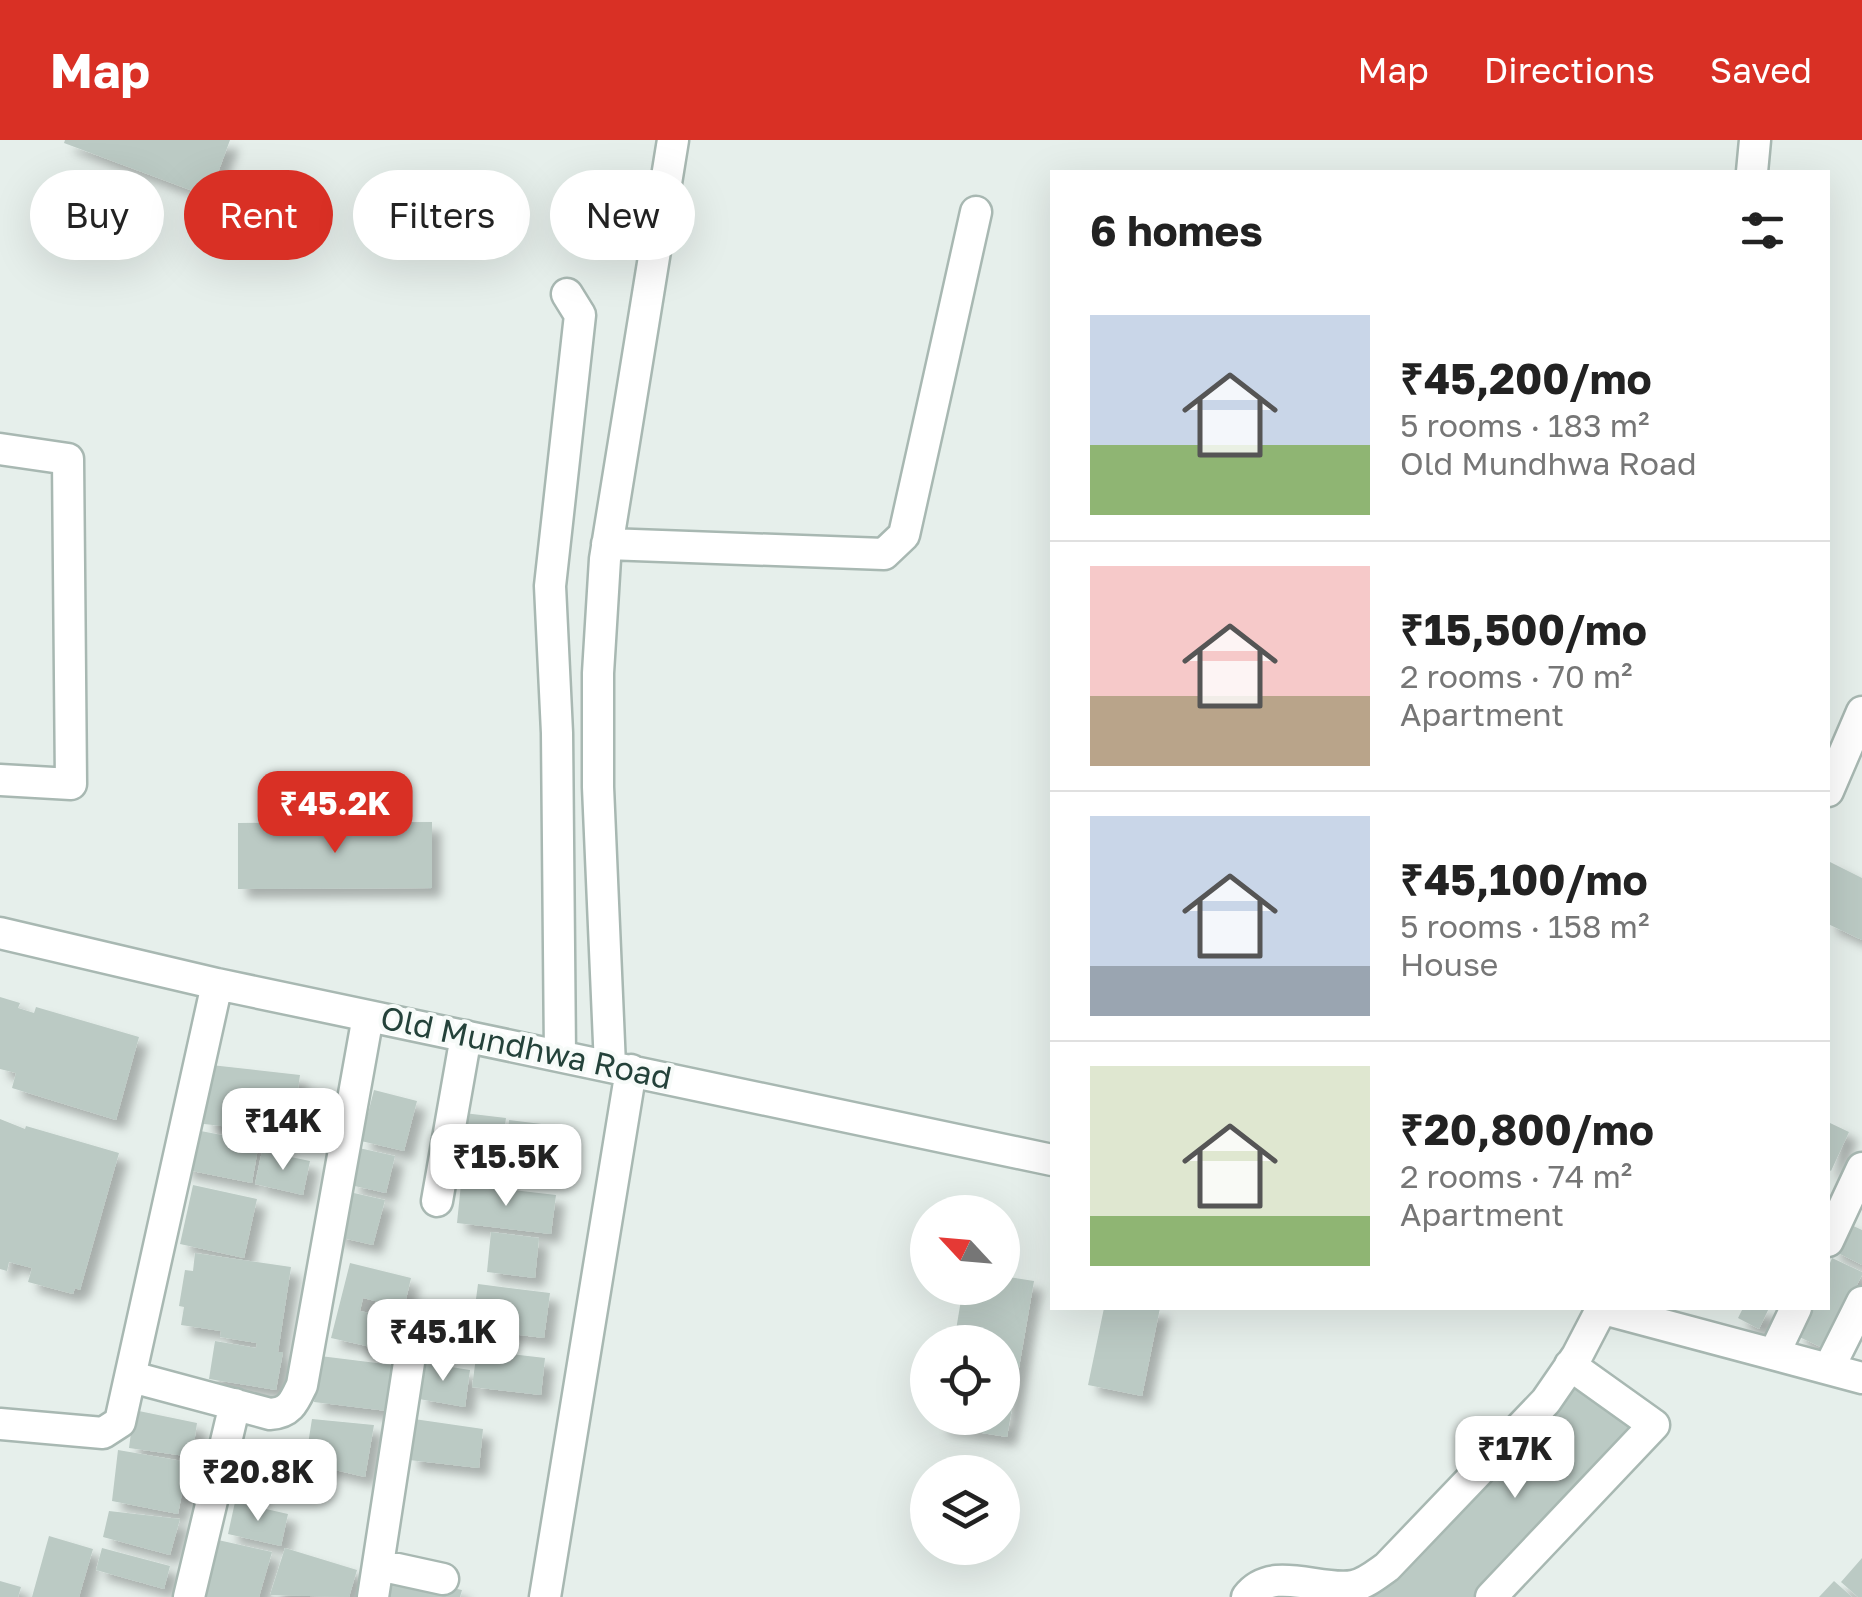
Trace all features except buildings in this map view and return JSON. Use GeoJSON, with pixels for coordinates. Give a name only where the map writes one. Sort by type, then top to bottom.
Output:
{"type":"FeatureCollection","features":[{"type":"Feature","properties":{"kind":"street"},"geometry":{"type":"LineString","coordinates":[[545,1597],[621,1068],[598,768],[598,673],[607,544],[674,140]]}},
{"type":"Feature","properties":{"kind":"street"},"geometry":{"type":"LineString","coordinates":[[1752,170],[1755,140]]}},
{"type":"Feature","properties":{"kind":"street"},"geometry":{"type":"LineString","coordinates":[[607,544],[884,554],[904,535],[976,212]]}},
{"type":"Feature","properties":{"kind":"street"},"geometry":{"type":"LineString","coordinates":[[560,1055],[558,733],[550,586],[580,315],[567,294]]}},
{"type":"Feature","properties":{"kind":"street"},"geometry":{"type":"LineString","coordinates":[[0,448],[68,459],[72,784],[0,780]]}},
{"type":"Feature","properties":{"kind":"street"},"geometry":{"type":"LineString","coordinates":[[1830,786],[1862,712]]}},
{"type":"Feature","properties":{"kind":"street","name":"Old Mundhwa Road"},"geometry":{"type":"LineString","coordinates":[[0,934],[216,984],[1050,1160]]}},
{"type":"Feature","properties":{"kind":"street"},"geometry":{"type":"LineString","coordinates":[[0,1424],[103,1433],[120,1422],[216,984]]}},
{"type":"Feature","properties":{"kind":"street"},"geometry":{"type":"LineString","coordinates":[[132,1377],[270,1414],[283,1413],[293,1404],[302,1385],[368,1016]]}},
{"type":"Feature","properties":{"kind":"street"},"geometry":{"type":"LineString","coordinates":[[437,1201],[466,1036]]}},
{"type":"Feature","properties":{"kind":"street"},"geometry":{"type":"LineString","coordinates":[[1830,1237],[1862,1168]]}},
{"type":"Feature","properties":{"kind":"street"},"geometry":{"type":"LineString","coordinates":[[1829,1368],[1862,1302]]}},
{"type":"Feature","properties":{"kind":"street"},"geometry":{"type":"LineString","coordinates":[[1247,1597],[1252,1590],[1274,1580],[1329,1588],[1358,1586],[1388,1567],[1546,1400],[1601,1310]]}},
{"type":"Feature","properties":{"kind":"street"},"geometry":{"type":"LineString","coordinates":[[1609,1310],[1862,1378]]}},
{"type":"Feature","properties":{"kind":"street"},"geometry":{"type":"LineString","coordinates":[[1774,1354],[1795,1310]]}},
{"type":"Feature","properties":{"kind":"street"},"geometry":{"type":"LineString","coordinates":[[374,1597],[416,1318]]}},
{"type":"Feature","properties":{"kind":"street"},"geometry":{"type":"LineString","coordinates":[[1491,1597],[1654,1425],[1570,1366]]}},
{"type":"Feature","properties":{"kind":"street"},"geometry":{"type":"LineString","coordinates":[[189,1597],[235,1404]]}},
{"type":"Feature","properties":{"kind":"street"},"geometry":{"type":"LineString","coordinates":[[379,1565],[443,1579]]}}]}
